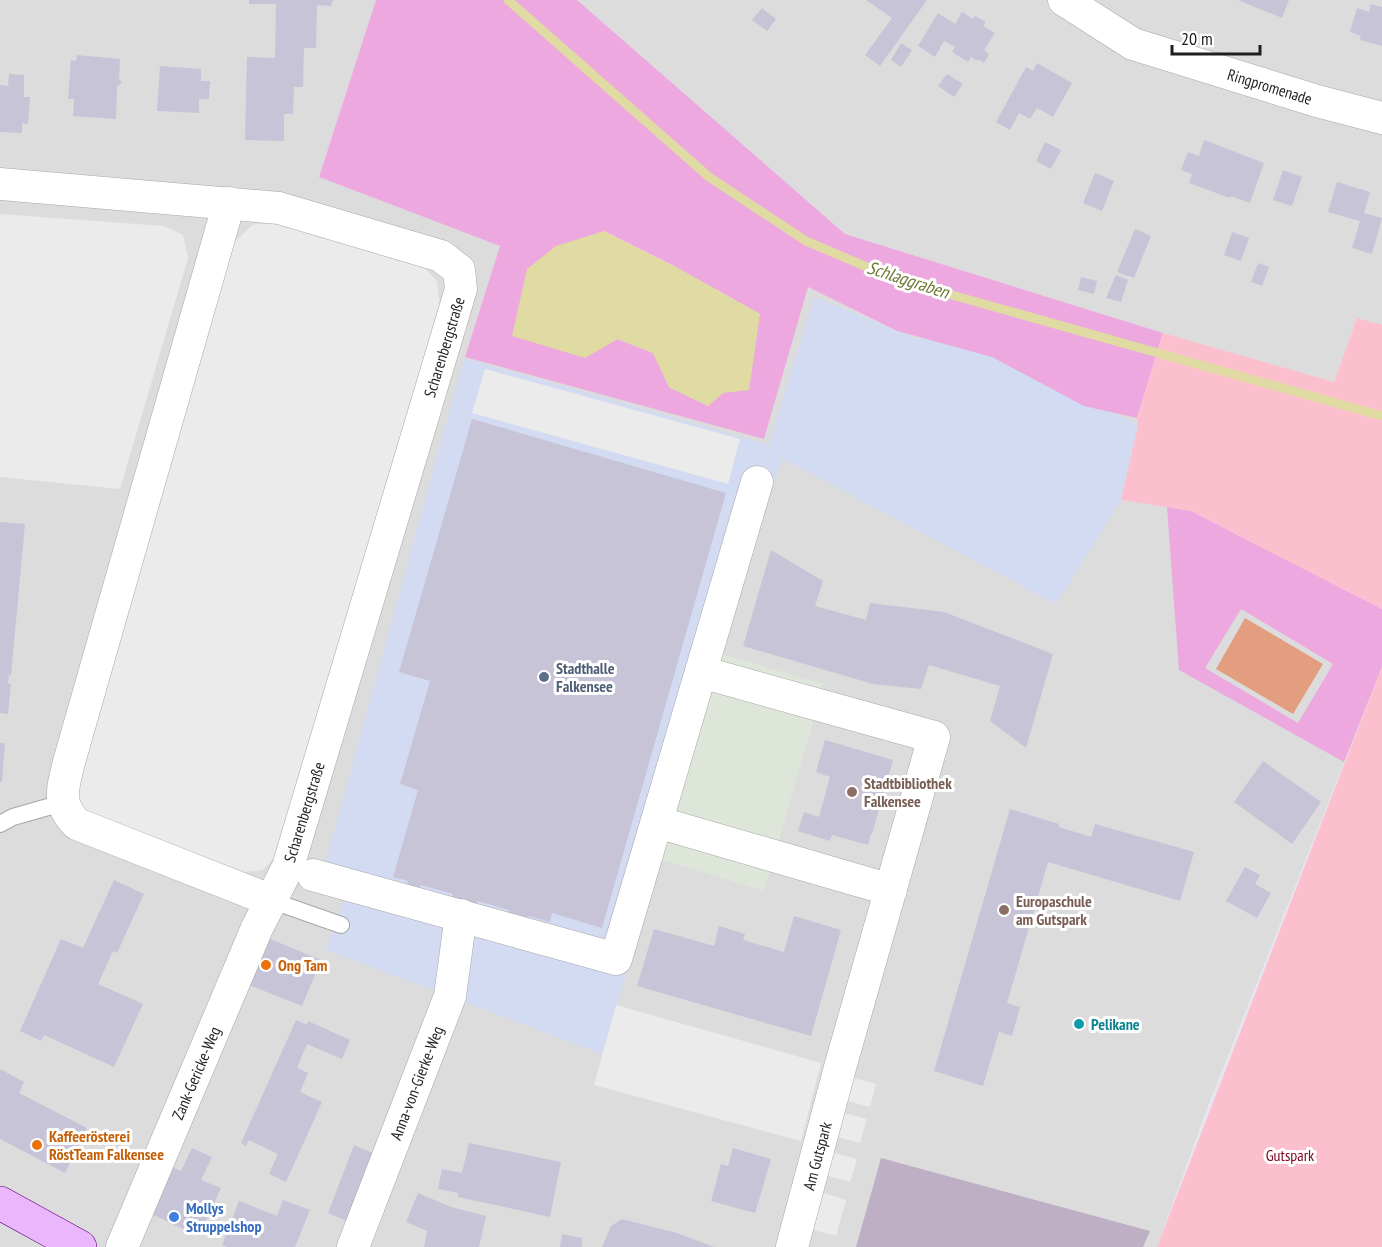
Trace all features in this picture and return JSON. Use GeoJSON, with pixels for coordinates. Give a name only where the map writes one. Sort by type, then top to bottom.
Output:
{"type":"FeatureCollection","features":[{"type":"Feature","properties":{"kind":"street","name":"Ringpromenade"},"geometry":{"type":"LineString","coordinates":[[1064,0],[1133,45],[1317,101],[1382,118]]}},
{"type":"Feature","properties":{"kind":"street","name":"Scharenbergstraße"},"geometry":{"type":"LineString","coordinates":[[0,184],[279,208],[441,256],[459,270],[461,289],[288,867],[270,900]]}},
{"type":"Feature","properties":{"kind":"street"},"geometry":{"type":"LineString","coordinates":[[229,203],[69,762],[62,803],[77,825],[270,900]]}},
{"type":"Feature","properties":{"kind":"street"},"geometry":{"type":"LineString","coordinates":[[313,874],[616,959],[757,482]]}},
{"type":"Feature","properties":{"kind":"street","name":"Am Gutspark"},"geometry":{"type":"LineString","coordinates":[[700,672],[934,737],[841,1064],[792,1247]]}},
{"type":"Feature","properties":{"kind":"street"},"geometry":{"type":"LineString","coordinates":[[657,822],[891,890]]}},
{"type":"Feature","properties":{"kind":"street","name":"Zank-Gericke-Weg"},"geometry":{"type":"LineString","coordinates":[[122,1247],[270,900]]}},
{"type":"Feature","properties":{"kind":"street","name":"Anna-von-Gierke-Weg"},"geometry":{"type":"LineString","coordinates":[[353,1247],[450,996],[461,915]]}},
{"type":"Feature","properties":{"kind":"street"},"geometry":{"type":"LineString","coordinates":[[0,1203],[80,1247]]}},
{"type":"Feature","properties":{"kind":"lane"},"geometry":{"type":"LineString","coordinates":[[0,824],[13,817],[62,803]]}},
{"type":"Feature","properties":{"kind":"lane"},"geometry":{"type":"LineString","coordinates":[[270,900],[340,925]]}},
{"type":"Feature","properties":{"kind":"shaded area"},"geometry":{"type":"Polygon","coordinates":[[[0,0],[376,0],[319,177],[500,246],[465,357],[808,287],[897,331],[992,357],[1084,406],[1137,418],[1138,425],[1121,500],[1191,511],[1382,609],[1382,667],[1206,1111],[1157,1247],[0,1247],[0,0]]]}},
{"type":"Feature","properties":{"kind":"shaded area"},"geometry":{"type":"Polygon","coordinates":[[[376,0],[577,0],[845,234],[1163,333],[1137,418],[1084,406],[992,357],[897,331],[808,287],[764,439],[465,357],[500,246],[319,177],[376,0]],[[604,231],[617,339],[653,353],[669,387],[708,406],[723,393],[760,314],[674,266],[604,231]]]}},
{"type":"Feature","properties":{"kind":"shaded area"},"geometry":{"type":"Polygon","coordinates":[[[577,0],[1382,0],[1382,325],[1357,318],[1334,382],[1163,333],[845,234],[577,0]]]}},
{"type":"Feature","properties":{"kind":"shaded area"},"geometry":{"type":"Polygon","coordinates":[[[0,214],[164,226],[183,235],[188,258],[120,489],[0,477],[0,214]]]}},
{"type":"Feature","properties":{"kind":"shaded area"},"geometry":{"type":"Polygon","coordinates":[[[276,222],[420,263],[437,281],[440,306],[280,851],[263,870],[234,873],[101,823],[78,804],[74,780],[233,244],[252,225],[276,222]]]}},
{"type":"Feature","properties":{"kind":"shaded area"},"geometry":{"type":"Polygon","coordinates":[[[604,231],[674,266],[760,314],[749,390],[723,393],[708,406],[669,387],[653,353],[618,339],[585,358],[512,336],[527,269],[556,246],[604,231]]]}},
{"type":"Feature","properties":{"kind":"shaded area"},"geometry":{"type":"Polygon","coordinates":[[[814,297],[915,338],[975,345],[1138,425],[1121,500],[1056,604],[782,458],[602,1054],[326,950],[344,899],[321,879],[464,358],[769,445],[814,297]]]}},
{"type":"Feature","properties":{"kind":"shaded area"},"geometry":{"type":"Polygon","coordinates":[[[485,369],[740,439],[728,484],[472,413],[485,369]]]}},
{"type":"Feature","properties":{"kind":"shaded area"},"geometry":{"type":"Polygon","coordinates":[[[1167,507],[1191,511],[1382,609],[1382,667],[1344,762],[1179,670],[1167,507]],[[1241,609],[1205,668],[1298,723],[1333,664],[1241,609]]]}},
{"type":"Feature","properties":{"kind":"shaded area"},"geometry":{"type":"Polygon","coordinates":[[[1245,618],[1323,664],[1293,714],[1216,669],[1245,618]]]}},
{"type":"Feature","properties":{"kind":"shaded area"},"geometry":{"type":"Polygon","coordinates":[[[707,650],[824,684],[764,891],[647,855],[707,650]]]}},
{"type":"Feature","properties":{"kind":"shaded area"},"geometry":{"type":"Polygon","coordinates":[[[616,1005],[821,1063],[801,1141],[594,1085],[616,1005]]]}},
{"type":"Feature","properties":{"kind":"shaded area"},"geometry":{"type":"Polygon","coordinates":[[[850,1077],[876,1084],[870,1107],[844,1100],[850,1077]]]}},
{"type":"Feature","properties":{"kind":"shaded area"},"geometry":{"type":"Polygon","coordinates":[[[841,1112],[867,1119],[860,1143],[834,1136],[841,1112]]]}},
{"type":"Feature","properties":{"kind":"shaded area"},"geometry":{"type":"Polygon","coordinates":[[[831,1152],[857,1159],[850,1182],[825,1175],[831,1152]]]}},
{"type":"Feature","properties":{"kind":"shaded area"},"geometry":{"type":"Polygon","coordinates":[[[881,1158],[1150,1231],[1143,1247],[856,1247],[881,1158]]]}},
{"type":"Feature","properties":{"kind":"shaded area"},"geometry":{"type":"Polygon","coordinates":[[[821,1192],[846,1200],[836,1236],[811,1229],[821,1192]]]}},
{"type":"Feature","properties":{"kind":"green space"},"geometry":{"type":"Polygon","coordinates":[[[1357,318],[1382,325],[1382,609],[1191,511],[1121,500],[1138,425],[1137,418],[1163,333],[1334,382],[1357,318]]]}},
{"type":"Feature","properties":{"kind":"green space","name":"Gutspark"},"geometry":{"type":"Polygon","coordinates":[[[1382,667],[1382,1247],[1157,1247],[1382,667]]]}},
{"type":"Feature","properties":{"kind":"building"},"geometry":{"type":"Polygon","coordinates":[[[249,0],[333,0],[331,6],[317,5],[316,48],[304,48],[303,87],[294,87],[293,114],[284,114],[284,141],[245,140],[247,57],[275,58],[276,4],[249,4],[249,0]]]}},
{"type":"Feature","properties":{"kind":"building"},"geometry":{"type":"Polygon","coordinates":[[[866,0],[927,0],[880,66],[865,55],[892,18],[866,0]]]}},
{"type":"Feature","properties":{"kind":"building"},"geometry":{"type":"Polygon","coordinates":[[[1238,0],[1289,0],[1282,18],[1238,0]]]}},
{"type":"Feature","properties":{"kind":"building"},"geometry":{"type":"Polygon","coordinates":[[[1371,4],[1382,7],[1382,46],[1360,40],[1361,36],[1350,32],[1357,8],[1369,12],[1371,4]]]}},
{"type":"Feature","properties":{"kind":"building"},"geometry":{"type":"Polygon","coordinates":[[[762,8],[776,19],[767,31],[752,20],[762,8]]]}},
{"type":"Feature","properties":{"kind":"building"},"geometry":{"type":"Polygon","coordinates":[[[962,12],[973,19],[975,16],[986,22],[983,26],[995,33],[984,50],[989,54],[984,63],[971,57],[968,62],[952,52],[955,47],[944,41],[935,57],[918,46],[938,13],[955,24],[962,12]]]}},
{"type":"Feature","properties":{"kind":"building"},"geometry":{"type":"Polygon","coordinates":[[[901,43],[912,50],[901,67],[891,60],[901,43]]]}},
{"type":"Feature","properties":{"kind":"building"},"geometry":{"type":"Polygon","coordinates":[[[77,55],[120,59],[119,79],[122,82],[117,87],[116,119],[73,116],[74,99],[68,99],[71,60],[76,61],[77,55]]]}},
{"type":"Feature","properties":{"kind":"building"},"geometry":{"type":"Polygon","coordinates":[[[1037,63],[1072,83],[1053,117],[1037,108],[1030,119],[1019,113],[1010,130],[996,122],[1026,67],[1033,71],[1037,63]]]}},
{"type":"Feature","properties":{"kind":"building"},"geometry":{"type":"Polygon","coordinates":[[[160,66],[201,69],[201,81],[210,81],[209,99],[199,99],[199,113],[157,111],[160,66]]]}},
{"type":"Feature","properties":{"kind":"building"},"geometry":{"type":"Polygon","coordinates":[[[9,74],[24,75],[24,97],[30,97],[28,124],[22,123],[22,133],[0,132],[0,85],[8,86],[9,74]]]}},
{"type":"Feature","properties":{"kind":"building"},"geometry":{"type":"Polygon","coordinates":[[[947,74],[963,84],[954,97],[938,86],[947,74]]]}},
{"type":"Feature","properties":{"kind":"building"},"geometry":{"type":"Polygon","coordinates":[[[1204,140],[1264,163],[1250,203],[1189,183],[1192,174],[1181,170],[1188,152],[1199,156],[1204,140]]]}},
{"type":"Feature","properties":{"kind":"building"},"geometry":{"type":"Polygon","coordinates":[[[1045,142],[1061,150],[1051,169],[1036,161],[1045,142]]]}},
{"type":"Feature","properties":{"kind":"building"},"geometry":{"type":"Polygon","coordinates":[[[1283,170],[1302,177],[1292,206],[1273,200],[1283,170]]]}},
{"type":"Feature","properties":{"kind":"building"},"geometry":{"type":"Polygon","coordinates":[[[1095,173],[1114,181],[1102,211],[1083,203],[1095,173]]]}},
{"type":"Feature","properties":{"kind":"building"},"geometry":{"type":"Polygon","coordinates":[[[1337,182],[1370,192],[1364,213],[1382,218],[1372,254],[1352,248],[1360,221],[1328,212],[1337,182]]]}},
{"type":"Feature","properties":{"kind":"building"},"geometry":{"type":"Polygon","coordinates":[[[1135,229],[1151,236],[1134,278],[1117,272],[1135,229]]]}},
{"type":"Feature","properties":{"kind":"building"},"geometry":{"type":"Polygon","coordinates":[[[1232,232],[1249,238],[1241,261],[1224,255],[1232,232]]]}},
{"type":"Feature","properties":{"kind":"building"},"geometry":{"type":"Polygon","coordinates":[[[1258,263],[1269,267],[1262,286],[1251,282],[1258,263]]]}},
{"type":"Feature","properties":{"kind":"building"},"geometry":{"type":"Polygon","coordinates":[[[1116,275],[1128,280],[1121,302],[1106,298],[1116,275]]]}},
{"type":"Feature","properties":{"kind":"building"},"geometry":{"type":"Polygon","coordinates":[[[1081,277],[1097,281],[1094,294],[1078,290],[1081,277]]]}},
{"type":"Feature","properties":{"kind":"building","name":"Stadthalle Falkensee"},"geometry":{"type":"Polygon","coordinates":[[[472,419],[726,493],[602,928],[552,913],[550,922],[529,916],[527,920],[508,914],[509,910],[477,901],[476,905],[451,898],[453,894],[421,885],[419,889],[407,885],[408,881],[393,877],[418,790],[400,784],[430,681],[399,672],[472,419]]]}},
{"type":"Feature","properties":{"kind":"building"},"geometry":{"type":"Polygon","coordinates":[[[0,522],[25,524],[11,675],[9,675],[8,683],[11,684],[8,714],[0,713],[0,522]]]}},
{"type":"Feature","properties":{"kind":"building"},"geometry":{"type":"Polygon","coordinates":[[[771,550],[823,581],[815,606],[866,620],[870,603],[944,612],[1053,654],[1026,748],[990,721],[1000,686],[929,665],[921,689],[873,684],[743,646],[771,550]]]}},
{"type":"Feature","properties":{"kind":"building"},"geometry":{"type":"Polygon","coordinates":[[[825,740],[893,760],[868,845],[832,835],[830,841],[798,831],[804,812],[819,817],[830,777],[816,772],[825,740]]]}},
{"type":"Feature","properties":{"kind":"building"},"geometry":{"type":"Polygon","coordinates":[[[0,743],[5,743],[2,782],[0,782],[0,743]]]}},
{"type":"Feature","properties":{"kind":"building"},"geometry":{"type":"Polygon","coordinates":[[[1263,761],[1321,802],[1292,844],[1234,802],[1263,761]]]}},
{"type":"Feature","properties":{"kind":"building"},"geometry":{"type":"Polygon","coordinates":[[[1010,809],[1059,824],[1059,827],[1091,837],[1095,824],[1194,852],[1180,901],[1048,862],[1007,1003],[1020,1007],[1012,1036],[999,1032],[983,1086],[934,1071],[1010,809]]]}},
{"type":"Feature","properties":{"kind":"building"},"geometry":{"type":"Polygon","coordinates":[[[1245,867],[1260,875],[1255,884],[1271,893],[1257,918],[1226,901],[1245,867]]]}},
{"type":"Feature","properties":{"kind":"building"},"geometry":{"type":"Polygon","coordinates":[[[114,880],[144,894],[117,953],[113,951],[98,984],[143,1004],[114,1067],[44,1035],[41,1041],[20,1031],[61,939],[83,948],[114,880]]]}},
{"type":"Feature","properties":{"kind":"building"},"geometry":{"type":"Polygon","coordinates":[[[794,916],[841,930],[811,1036],[637,986],[654,929],[714,946],[719,926],[745,934],[743,940],[784,952],[794,916]]]}},
{"type":"Feature","properties":{"kind":"building"},"geometry":{"type":"Polygon","coordinates":[[[263,936],[321,960],[302,1006],[244,983],[263,936]]]}},
{"type":"Feature","properties":{"kind":"building"},"geometry":{"type":"Polygon","coordinates":[[[296,1020],[307,1025],[308,1021],[350,1040],[342,1059],[307,1044],[297,1068],[308,1073],[300,1092],[322,1102],[286,1182],[269,1174],[278,1154],[249,1140],[246,1146],[241,1143],[296,1020]]]}},
{"type":"Feature","properties":{"kind":"building"},"geometry":{"type":"Polygon","coordinates":[[[0,1069],[24,1082],[19,1093],[87,1128],[65,1173],[0,1139],[0,1069]]]}},
{"type":"Feature","properties":{"kind":"building"},"geometry":{"type":"Polygon","coordinates":[[[469,1143],[561,1162],[550,1217],[458,1197],[458,1193],[438,1189],[442,1169],[462,1173],[469,1143]]]}},
{"type":"Feature","properties":{"kind":"building"},"geometry":{"type":"Polygon","coordinates":[[[354,1145],[375,1154],[349,1222],[328,1213],[354,1145]]]}},
{"type":"Feature","properties":{"kind":"building"},"geometry":{"type":"Polygon","coordinates":[[[192,1148],[212,1157],[201,1180],[221,1188],[199,1236],[145,1211],[165,1164],[181,1171],[192,1148]]]}},
{"type":"Feature","properties":{"kind":"building"},"geometry":{"type":"Polygon","coordinates":[[[733,1148],[771,1159],[755,1213],[711,1201],[721,1164],[728,1166],[733,1148]]]}},
{"type":"Feature","properties":{"kind":"building"},"geometry":{"type":"Polygon","coordinates":[[[418,1193],[451,1207],[486,1216],[479,1247],[424,1247],[427,1231],[406,1222],[418,1193]]]}},
{"type":"Feature","properties":{"kind":"building"},"geometry":{"type":"Polygon","coordinates":[[[283,1200],[310,1210],[295,1247],[227,1247],[222,1245],[239,1201],[277,1216],[283,1200]]]}},
{"type":"Feature","properties":{"kind":"building"},"geometry":{"type":"Polygon","coordinates":[[[622,1219],[677,1233],[714,1247],[602,1247],[611,1226],[622,1219]]]}},
{"type":"Feature","properties":{"kind":"building"},"geometry":{"type":"Polygon","coordinates":[[[562,1234],[582,1238],[582,1247],[560,1247],[562,1234]]]}},
{"type":"Feature","properties":{"kind":"waterway","name":"Schlaggraben"},"geometry":{"type":"LineString","coordinates":[[508,0],[709,177],[806,241],[895,279],[1382,416]]}},
{"type":"Feature","properties":{"kind":"place","name":"Stadthalle Falkensee"},"geometry":{"type":"Point","coordinates":[544,677]}},
{"type":"Feature","properties":{"kind":"place","name":"Stadtbibliothek Falkensee"},"geometry":{"type":"Point","coordinates":[852,792]}},
{"type":"Feature","properties":{"kind":"place","name":"Europaschule am Gutspark"},"geometry":{"type":"Point","coordinates":[1004,910]}},
{"type":"Feature","properties":{"kind":"place","name":"Ong Tam"},"geometry":{"type":"Point","coordinates":[266,965]}},
{"type":"Feature","properties":{"kind":"place","name":"Pelikane"},"geometry":{"type":"Point","coordinates":[1079,1024]}},
{"type":"Feature","properties":{"kind":"place","name":"Kaffeerösterei RöstTeam Falkensee"},"geometry":{"type":"Point","coordinates":[37,1145]}},
{"type":"Feature","properties":{"kind":"place","name":"Mollys Struppelshop"},"geometry":{"type":"Point","coordinates":[174,1217]}}]}
